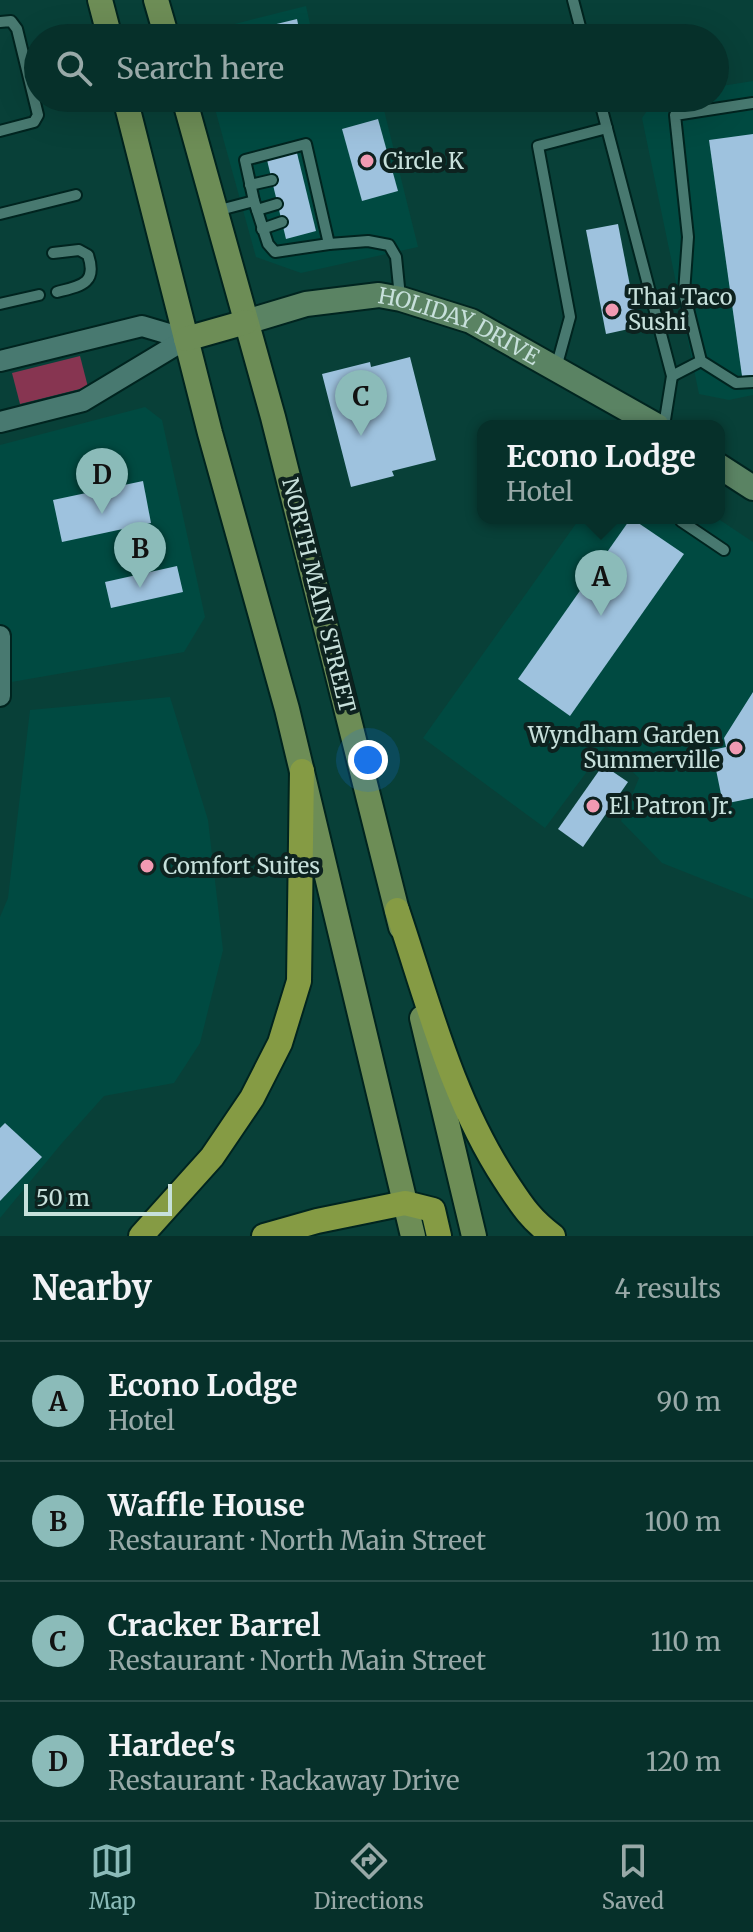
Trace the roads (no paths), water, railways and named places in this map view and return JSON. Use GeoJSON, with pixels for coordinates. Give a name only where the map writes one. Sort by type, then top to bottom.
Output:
{"type":"FeatureCollection","features":[{"type":"Feature","properties":{"kind":"highway"},"geometry":{"type":"LineString","coordinates":[[141,1236],[212,1157],[252,1098],[280,1043],[299,981],[302,771]]}},
{"type":"Feature","properties":{"kind":"highway"},"geometry":{"type":"LineString","coordinates":[[397,910],[457,1090],[490,1157],[532,1221],[553,1236]]}},
{"type":"Feature","properties":{"kind":"highway"},"geometry":{"type":"LineString","coordinates":[[264,1236],[317,1221],[405,1203],[433,1210],[439,1236]]}},
{"type":"Feature","properties":{"kind":"main road"},"geometry":{"type":"LineString","coordinates":[[100,0],[106,24]]}},
{"type":"Feature","properties":{"kind":"main road"},"geometry":{"type":"LineString","coordinates":[[156,0],[163,24]]}},
{"type":"Feature","properties":{"kind":"main road"},"geometry":{"type":"LineString","coordinates":[[129,112],[302,771],[413,1236]]}},
{"type":"Feature","properties":{"kind":"main road","name":"NORTH MAIN STREET"},"geometry":{"type":"LineString","coordinates":[[188,112],[333,652],[474,1236]]}},
{"type":"Feature","properties":{"kind":"main road","name":"HOLIDAY DRIVE"},"geometry":{"type":"LineString","coordinates":[[246,322],[306,304],[379,295],[401,299],[471,321],[647,420]]}},
{"type":"Feature","properties":{"kind":"main road"},"geometry":{"type":"LineString","coordinates":[[186,339],[246,322]]}},
{"type":"Feature","properties":{"kind":"main road"},"geometry":{"type":"LineString","coordinates":[[725,470],[753,488]]}},
{"type":"Feature","properties":{"kind":"street"},"geometry":{"type":"LineString","coordinates":[[0,361],[142,326],[186,339]]}},
{"type":"Feature","properties":{"kind":"street"},"geometry":{"type":"LineString","coordinates":[[0,422],[83,401],[186,339]]}},
{"type":"Feature","properties":{"kind":"street"},"geometry":{"type":"LineString","coordinates":[[0,636],[0,696]]}},
{"type":"Feature","properties":{"kind":"lane"},"geometry":{"type":"LineString","coordinates":[[573,0],[579,24]]}},
{"type":"Feature","properties":{"kind":"lane"},"geometry":{"type":"LineString","coordinates":[[0,22],[11,21],[15,24],[24,60]]}},
{"type":"Feature","properties":{"kind":"lane"},"geometry":{"type":"LineString","coordinates":[[729,107],[753,103]]}},
{"type":"Feature","properties":{"kind":"lane"},"geometry":{"type":"LineString","coordinates":[[0,131],[34,122],[37,112]]}},
{"type":"Feature","properties":{"kind":"lane"},"geometry":{"type":"LineString","coordinates":[[603,112],[672,376],[665,420]]}},
{"type":"Feature","properties":{"kind":"lane"},"geometry":{"type":"LineString","coordinates":[[694,112],[675,115],[688,237],[684,293],[701,361],[736,383],[753,382]]}},
{"type":"Feature","properties":{"kind":"lane"},"geometry":{"type":"LineString","coordinates":[[556,368],[570,317],[538,146],[607,128]]}},
{"type":"Feature","properties":{"kind":"lane"},"geometry":{"type":"LineString","coordinates":[[329,244],[317,213],[307,170],[306,144],[245,160],[262,229],[275,252],[368,241],[389,245],[396,257],[401,299]]}},
{"type":"Feature","properties":{"kind":"lane"},"geometry":{"type":"LineString","coordinates":[[250,185],[272,180]]}},
{"type":"Feature","properties":{"kind":"lane"},"geometry":{"type":"LineString","coordinates":[[0,214],[76,195]]}},
{"type":"Feature","properties":{"kind":"lane"},"geometry":{"type":"LineString","coordinates":[[215,211],[277,204]]}},
{"type":"Feature","properties":{"kind":"lane"},"geometry":{"type":"LineString","coordinates":[[262,229],[282,222]]}},
{"type":"Feature","properties":{"kind":"lane"},"geometry":{"type":"LineString","coordinates":[[53,253],[79,250],[88,255],[92,266],[90,276],[82,286],[57,292]]}},
{"type":"Feature","properties":{"kind":"lane"},"geometry":{"type":"LineString","coordinates":[[0,304],[39,295]]}},
{"type":"Feature","properties":{"kind":"lane"},"geometry":{"type":"LineString","coordinates":[[672,376],[701,361]]}},
{"type":"Feature","properties":{"kind":"lane"},"geometry":{"type":"LineString","coordinates":[[685,524],[724,550]]}},
{"type":"Feature","properties":{"kind":"place","name":"Circle K"},"geometry":{"type":"Point","coordinates":[367,161]}},
{"type":"Feature","properties":{"kind":"place","name":"Thai Taco Sushi"},"geometry":{"type":"Point","coordinates":[612,310]}},
{"type":"Feature","properties":{"kind":"place","name":"Cracker Barrel"},"geometry":{"type":"Point","coordinates":[361,436]}},
{"type":"Feature","properties":{"kind":"place","name":"Hardee's"},"geometry":{"type":"Point","coordinates":[102,514]}},
{"type":"Feature","properties":{"kind":"place","name":"Waffle House"},"geometry":{"type":"Point","coordinates":[140,588]}},
{"type":"Feature","properties":{"kind":"place","name":"Econo Lodge"},"geometry":{"type":"Point","coordinates":[601,616]}},
{"type":"Feature","properties":{"kind":"place","name":"Wyndham Garden Summerville"},"geometry":{"type":"Point","coordinates":[736,748]}},
{"type":"Feature","properties":{"kind":"place","name":"El Patron Jr."},"geometry":{"type":"Point","coordinates":[593,806]}},
{"type":"Feature","properties":{"kind":"place","name":"Comfort Suites"},"geometry":{"type":"Point","coordinates":[147,866]}}]}
